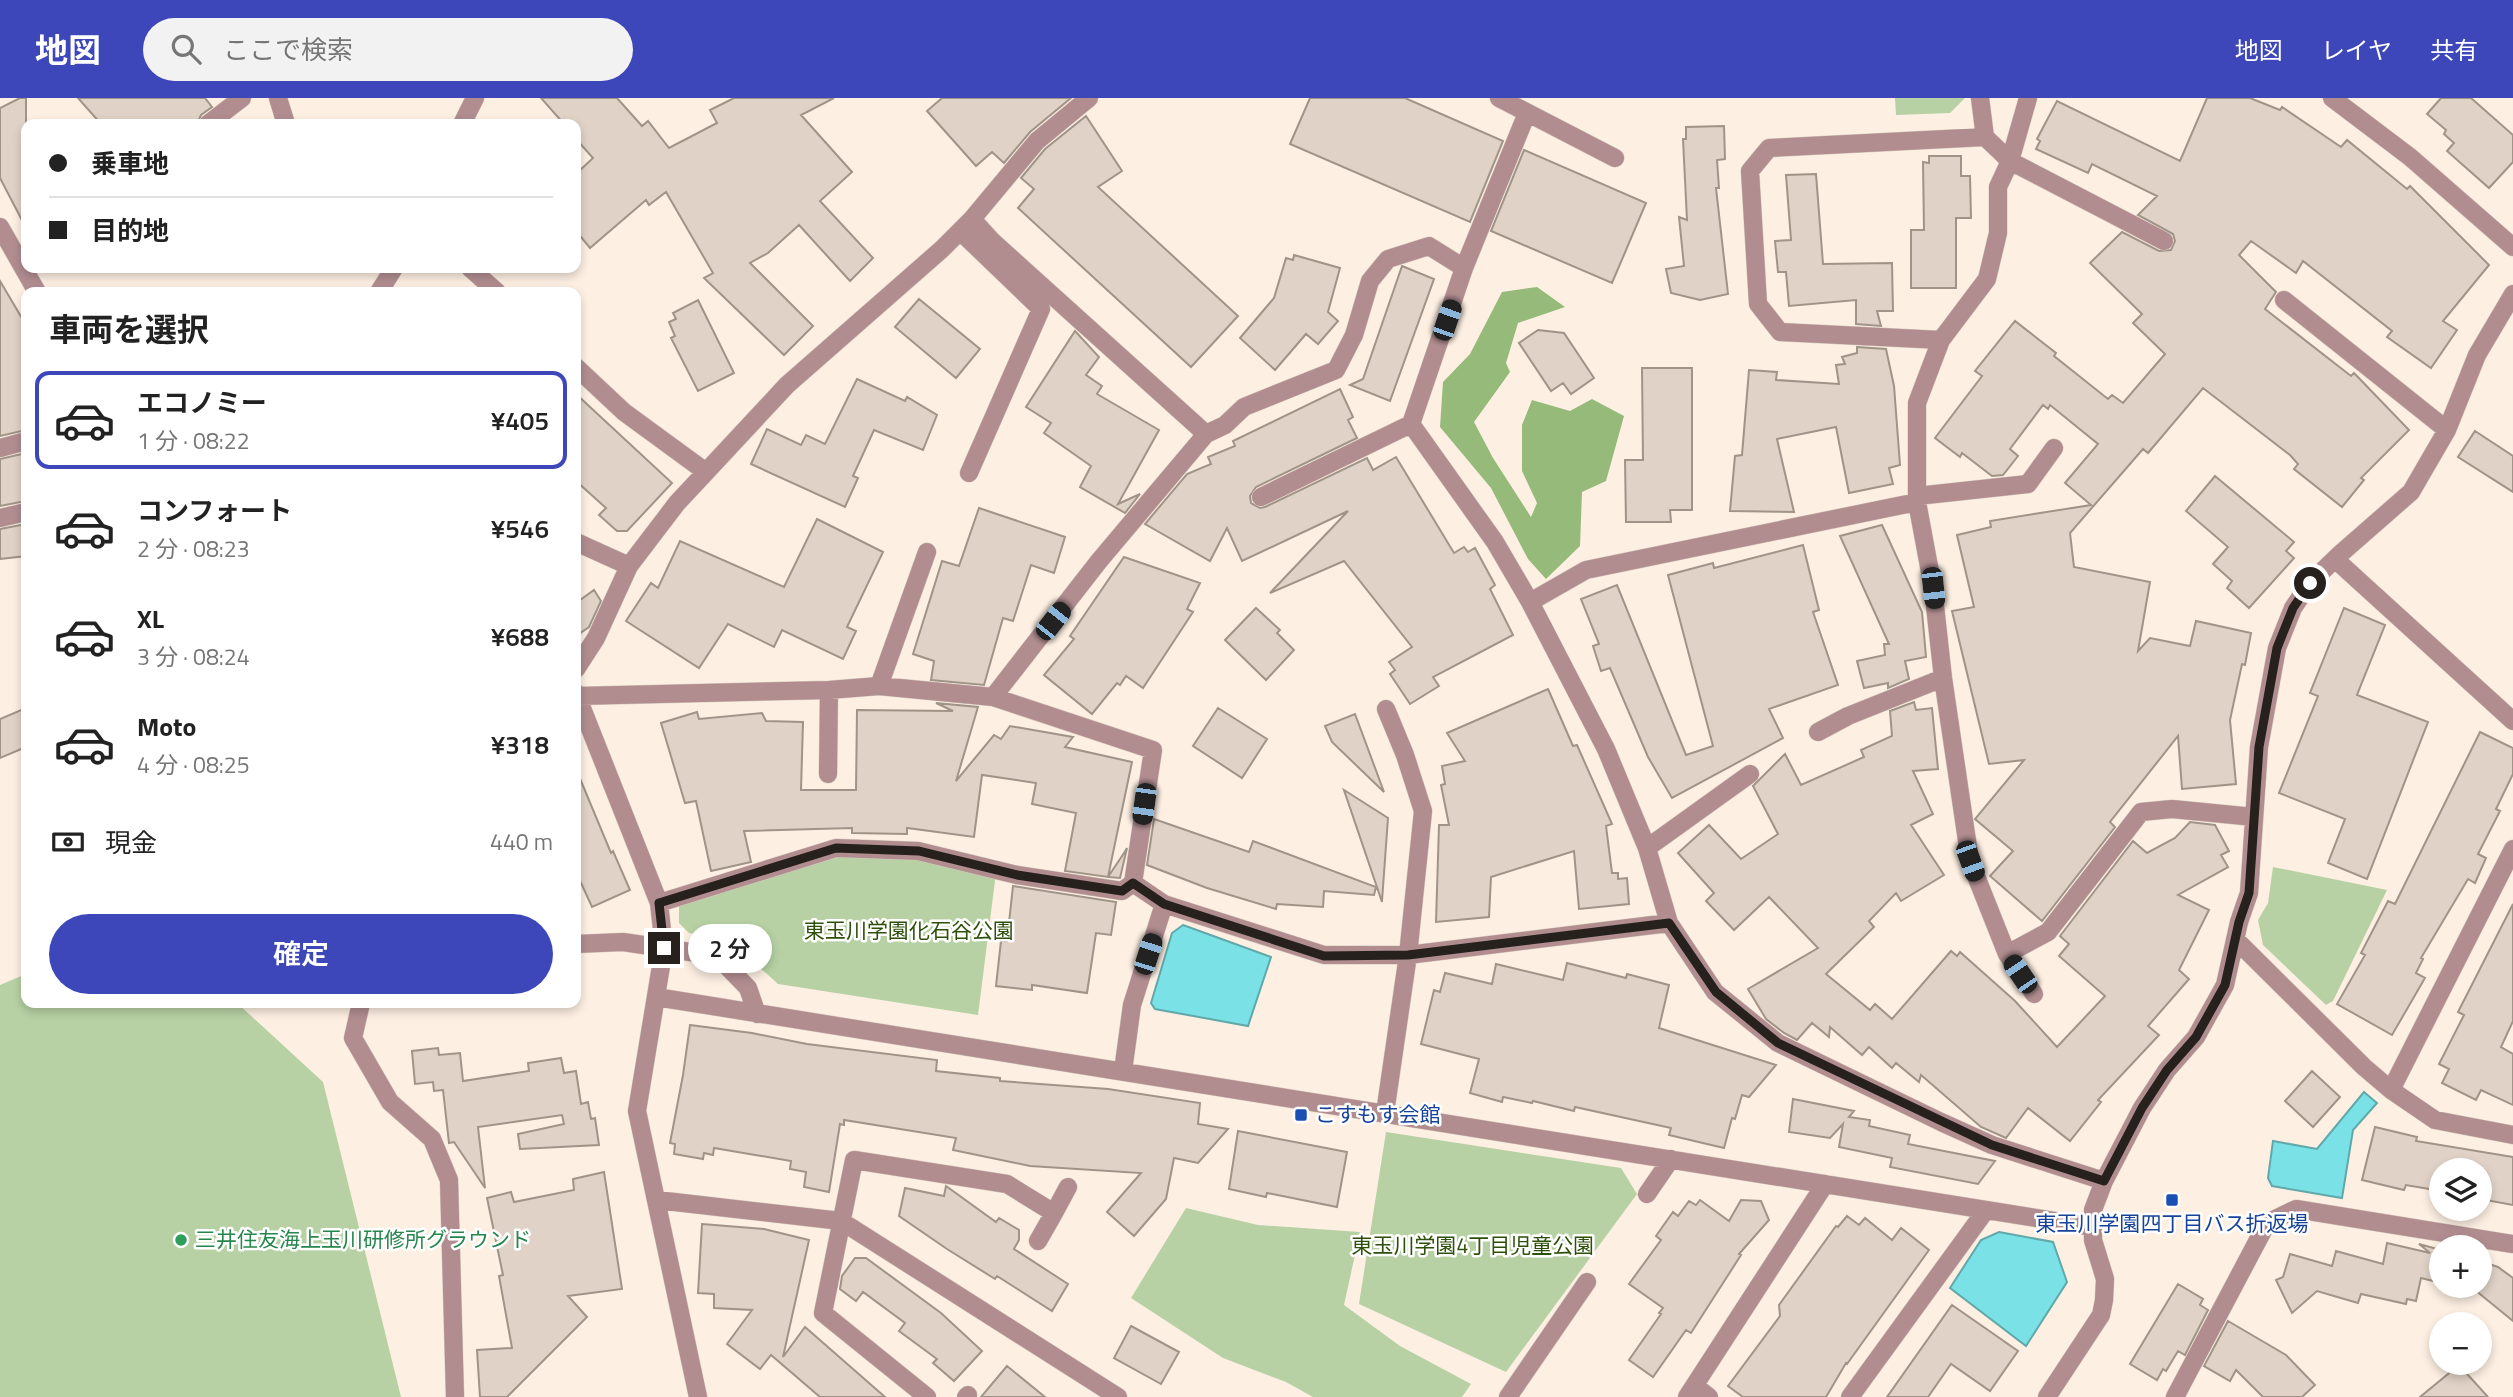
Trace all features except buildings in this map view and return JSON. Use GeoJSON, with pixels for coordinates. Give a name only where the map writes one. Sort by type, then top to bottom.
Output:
{"type":"FeatureCollection","features":[{"type":"Feature","properties":{"kind":"street"},"geometry":{"type":"LineString","coordinates":[[215,119],[242,98]]}},
{"type":"Feature","properties":{"kind":"street"},"geometry":{"type":"LineString","coordinates":[[278,98],[284,119]]}},
{"type":"Feature","properties":{"kind":"street"},"geometry":{"type":"LineString","coordinates":[[464,119],[474,98]]}},
{"type":"Feature","properties":{"kind":"street"},"geometry":{"type":"LineString","coordinates":[[581,662],[596,639],[629,566],[677,503],[787,385],[966,225],[1037,141],[1089,98]]}},
{"type":"Feature","properties":{"kind":"street"},"geometry":{"type":"LineString","coordinates":[[1499,98],[1615,158]]}},
{"type":"Feature","properties":{"kind":"street"},"geometry":{"type":"LineString","coordinates":[[1980,98],[1985,136],[2010,161],[2164,241]]}},
{"type":"Feature","properties":{"kind":"street"},"geometry":{"type":"LineString","coordinates":[[2028,98],[2010,161],[1998,187],[1998,233],[1987,279],[1941,340],[1917,403],[1917,499],[1933,588],[1943,678],[1970,861],[2007,954],[2034,994]]}},
{"type":"Feature","properties":{"kind":"street"},"geometry":{"type":"LineString","coordinates":[[2332,98],[2410,157],[2513,247]]}},
{"type":"Feature","properties":{"kind":"street"},"geometry":{"type":"LineString","coordinates":[[1261,497],[1411,424],[1464,268],[1527,113]]}},
{"type":"Feature","properties":{"kind":"street"},"geometry":{"type":"LineString","coordinates":[[1941,340],[1780,332],[1758,304],[1750,172],[1769,148],[1985,136]]}},
{"type":"Feature","properties":{"kind":"street"},"geometry":{"type":"LineString","coordinates":[[966,225],[992,241],[1206,434]]}},
{"type":"Feature","properties":{"kind":"street"},"geometry":{"type":"LineString","coordinates":[[966,225],[1041,309],[969,473]]}},
{"type":"Feature","properties":{"kind":"street"},"geometry":{"type":"LineString","coordinates":[[0,227],[21,264]]}},
{"type":"Feature","properties":{"kind":"street"},"geometry":{"type":"LineString","coordinates":[[993,697],[1099,561],[1206,434],[1225,425],[1244,407],[1336,370],[1354,335],[1370,282],[1388,259],[1429,246],[1464,268]]}},
{"type":"Feature","properties":{"kind":"street"},"geometry":{"type":"LineString","coordinates":[[475,273],[491,287]]}},
{"type":"Feature","properties":{"kind":"street"},"geometry":{"type":"LineString","coordinates":[[2047,1397],[2101,1315],[2105,1279],[2092,1227],[2094,1210],[2104,1181],[2142,1108],[2167,1070],[2196,1037],[2225,985],[2239,922],[2249,893],[2259,747],[2277,648],[2293,608],[2310,583],[2411,492],[2447,430],[2477,355],[2513,294]]}},
{"type":"Feature","properties":{"kind":"street"},"geometry":{"type":"LineString","coordinates":[[2284,300],[2447,430]]}},
{"type":"Feature","properties":{"kind":"street"},"geometry":{"type":"LineString","coordinates":[[581,372],[624,412],[706,472]]}},
{"type":"Feature","properties":{"kind":"street"},"geometry":{"type":"LineString","coordinates":[[1411,424],[1495,542],[1530,601],[1606,748],[1647,848],[1669,923],[1716,992],[1778,1043],[1992,1145],[2104,1181]]}},
{"type":"Feature","properties":{"kind":"street"},"geometry":{"type":"LineString","coordinates":[[0,448],[21,442]]}},
{"type":"Feature","properties":{"kind":"street"},"geometry":{"type":"LineString","coordinates":[[1530,601],[1586,570],[1917,499],[2028,484],[2054,448]]}},
{"type":"Feature","properties":{"kind":"street"},"geometry":{"type":"LineString","coordinates":[[0,518],[21,513]]}},
{"type":"Feature","properties":{"kind":"street"},"geometry":{"type":"LineString","coordinates":[[581,544],[629,566]]}},
{"type":"Feature","properties":{"kind":"street"},"geometry":{"type":"LineString","coordinates":[[879,686],[927,552]]}},
{"type":"Feature","properties":{"kind":"street"},"geometry":{"type":"LineString","coordinates":[[2336,560],[2513,721]]}},
{"type":"Feature","properties":{"kind":"street"},"geometry":{"type":"LineString","coordinates":[[1818,733],[1848,716],[1943,678]]}},
{"type":"Feature","properties":{"kind":"street"},"geometry":{"type":"LineString","coordinates":[[581,694],[829,690],[879,686],[993,697],[1153,750],[1133,883],[1122,891],[1017,875],[919,851],[836,848],[659,903]]}},
{"type":"Feature","properties":{"kind":"street"},"geometry":{"type":"LineString","coordinates":[[828,774],[829,690]]}},
{"type":"Feature","properties":{"kind":"street"},"geometry":{"type":"LineString","coordinates":[[581,707],[659,903],[664,948],[637,1111],[698,1397]]}},
{"type":"Feature","properties":{"kind":"street"},"geometry":{"type":"LineString","coordinates":[[1385,1113],[1408,955],[1423,811],[1405,755],[1386,709]]}},
{"type":"Feature","properties":{"kind":"street"},"geometry":{"type":"LineString","coordinates":[[1647,848],[1750,774]]}},
{"type":"Feature","properties":{"kind":"street"},"geometry":{"type":"LineString","coordinates":[[2007,954],[2048,932],[2141,812],[2172,809],[2254,817]]}},
{"type":"Feature","properties":{"kind":"street"},"geometry":{"type":"LineString","coordinates":[[2391,1090],[2513,849]]}},
{"type":"Feature","properties":{"kind":"street"},"geometry":{"type":"LineString","coordinates":[[1133,883],[1164,904],[1324,956],[1408,955],[1669,923]]}},
{"type":"Feature","properties":{"kind":"street"},"geometry":{"type":"LineString","coordinates":[[1123,1071],[1132,1005],[1164,904]]}},
{"type":"Feature","properties":{"kind":"street"},"geometry":{"type":"LineString","coordinates":[[2236,940],[2364,1067],[2391,1090],[2435,1120],[2513,1135]]}},
{"type":"Feature","properties":{"kind":"street"},"geometry":{"type":"LineString","coordinates":[[581,944],[623,942],[717,956],[748,988],[757,1014]]}},
{"type":"Feature","properties":{"kind":"street"},"geometry":{"type":"LineString","coordinates":[[656,997],[2092,1227]]}},
{"type":"Feature","properties":{"kind":"street"},"geometry":{"type":"LineString","coordinates":[[360,1008],[353,1038],[390,1102],[432,1139],[449,1180],[455,1397]]}},
{"type":"Feature","properties":{"kind":"street"},"geometry":{"type":"LineString","coordinates":[[1647,1194],[1671,1159]]}},
{"type":"Feature","properties":{"kind":"street"},"geometry":{"type":"LineString","coordinates":[[927,1397],[822,1313],[854,1160],[1007,1184],[1054,1213]]}},
{"type":"Feature","properties":{"kind":"street"},"geometry":{"type":"LineString","coordinates":[[1697,1393],[1825,1184]]}},
{"type":"Feature","properties":{"kind":"street"},"geometry":{"type":"LineString","coordinates":[[1038,1241],[1068,1187]]}},
{"type":"Feature","properties":{"kind":"street"},"geometry":{"type":"LineString","coordinates":[[657,1200],[841,1221],[1112,1394]]}},
{"type":"Feature","properties":{"kind":"street"},"geometry":{"type":"LineString","coordinates":[[2175,1397],[2267,1223],[2296,1209],[2513,1244]]}},
{"type":"Feature","properties":{"kind":"street"},"geometry":{"type":"LineString","coordinates":[[1850,1397],[1986,1210]]}},
{"type":"Feature","properties":{"kind":"street"},"geometry":{"type":"LineString","coordinates":[[1508,1397],[1587,1283]]}},
{"type":"Feature","properties":{"kind":"green space"},"geometry":{"type":"Polygon","coordinates":[[[1895,98],[1965,98],[1950,113],[1896,115],[1895,98]]]}},
{"type":"Feature","properties":{"kind":"green space"},"geometry":{"type":"Polygon","coordinates":[[[1537,287],[1565,307],[1518,323],[1506,363],[1510,372],[1474,422],[1493,458],[1531,517],[1537,503],[1522,471],[1522,425],[1532,400],[1570,411],[1592,399],[1624,416],[1606,481],[1582,492],[1580,546],[1546,579],[1528,559],[1491,488],[1440,427],[1443,382],[1470,354],[1502,292],[1537,287]]]}},
{"type":"Feature","properties":{"kind":"green space","name":"東玉川学園化石谷公園"},"geometry":{"type":"Polygon","coordinates":[[[839,852],[915,858],[996,873],[978,1015],[778,984],[728,939],[689,933],[679,923],[679,898],[839,852]]]}},
{"type":"Feature","properties":{"kind":"green space"},"geometry":{"type":"Polygon","coordinates":[[[2273,867],[2387,890],[2333,1001],[2326,1005],[2263,945],[2258,920],[2268,903],[2273,867]]]}},
{"type":"Feature","properties":{"kind":"green space","name":"三井住友海上玉川研修所グラウンド"},"geometry":{"type":"Polygon","coordinates":[[[21,976],[21,1008],[242,1008],[323,1082],[401,1397],[0,1397],[0,985],[21,976]]]}},
{"type":"Feature","properties":{"kind":"green space","name":"東玉川学園4丁目児童公園"},"geometry":{"type":"Polygon","coordinates":[[[1386,1132],[1621,1168],[1637,1194],[1506,1372],[1359,1304],[1386,1132]]]}},
{"type":"Feature","properties":{"kind":"green space"},"geometry":{"type":"Polygon","coordinates":[[[1186,1208],[1258,1225],[1360,1232],[1344,1305],[1400,1346],[1471,1384],[1462,1397],[1313,1397],[1286,1382],[1223,1358],[1131,1298],[1186,1208]]]}},
{"type":"Feature","properties":{"kind":"water"},"geometry":{"type":"Polygon","coordinates":[[[1183,925],[1271,957],[1248,1026],[1155,1009],[1151,1003],[1172,933],[1183,925]]]}},
{"type":"Feature","properties":{"kind":"water"},"geometry":{"type":"Polygon","coordinates":[[[2364,1092],[2377,1103],[2353,1130],[2342,1198],[2272,1186],[2268,1178],[2273,1141],[2317,1149],[2364,1092]]]}},
{"type":"Feature","properties":{"kind":"water"},"geometry":{"type":"Polygon","coordinates":[[[1999,1232],[2053,1242],[2067,1282],[2026,1346],[1950,1288],[1981,1240],[1999,1232]]]}},
{"type":"Feature","properties":{"kind":"place","name":"こすもす会館"},"geometry":{"type":"Point","coordinates":[1301,1115]}},
{"type":"Feature","properties":{"kind":"place","name":"東玉川学園四丁目バス折返場"},"geometry":{"type":"Point","coordinates":[2172,1200]}},
{"type":"Feature","properties":{"kind":"place","name":"三井住友海上玉川研修所グラウンド"},"geometry":{"type":"Point","coordinates":[181,1240]}},
{"type":"Feature","properties":{"kind":"route"},"geometry":{"type":"LineString","coordinates":[[664,948],[659,903],[836,848],[919,851],[1017,875],[1122,891],[1133,883],[1164,904],[1324,956],[1408,955],[1669,923],[1716,992],[1778,1043],[1992,1145],[2104,1181],[2142,1108],[2167,1070],[2196,1037],[2225,985],[2239,922],[2249,893],[2259,747],[2277,648],[2293,608],[2310,583]]}}]}
